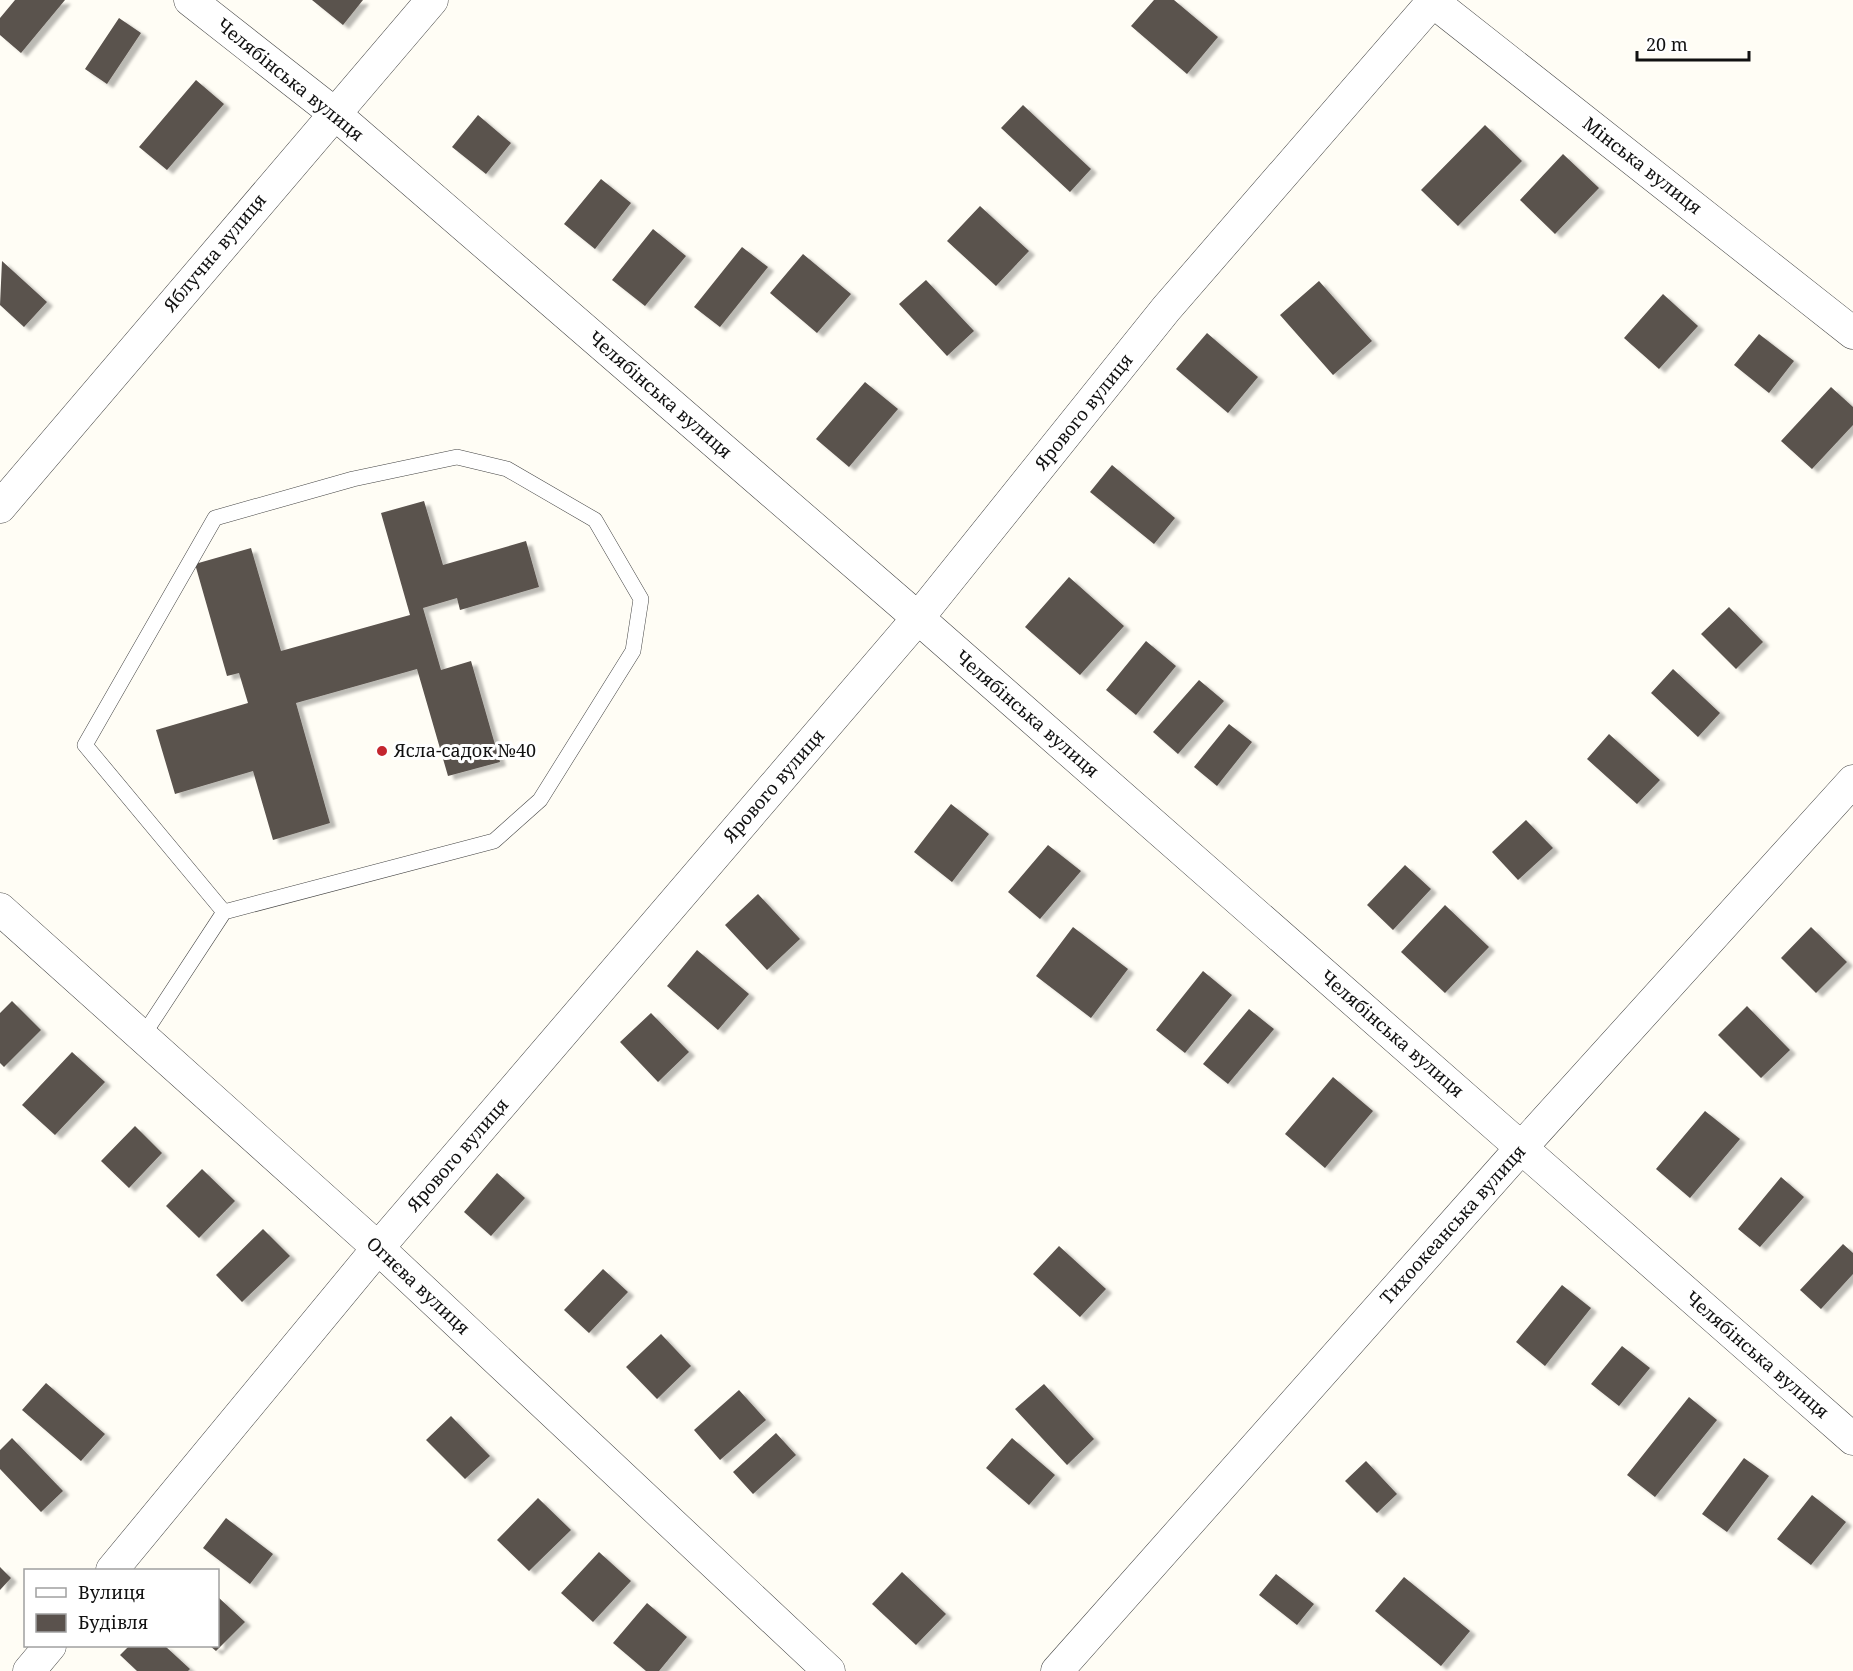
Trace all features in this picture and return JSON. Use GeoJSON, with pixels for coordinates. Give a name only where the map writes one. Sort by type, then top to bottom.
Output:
{"type":"FeatureCollection","features":[{"type":"Feature","properties":{"kind":"street","name":"Челябінська вулиця"},"geometry":{"type":"LineString","coordinates":[[190,0],[334,113],[918,618],[1853,1439]]}},
{"type":"Feature","properties":{"kind":"street","name":"Яблучна вулиця"},"geometry":{"type":"LineString","coordinates":[[0,507],[432,0]]}},
{"type":"Feature","properties":{"kind":"street","name":"Мінська вулиця"},"geometry":{"type":"LineString","coordinates":[[1433,0],[1853,333]]}},
{"type":"Feature","properties":{"kind":"street","name":"Ярового вулиця"},"geometry":{"type":"LineString","coordinates":[[113,1569],[378,1248],[918,618],[1166,309],[1433,0]]}},
{"type":"Feature","properties":{"kind":"street","name":"Тихоокеанська вулиця"},"geometry":{"type":"LineString","coordinates":[[1057,1671],[1521,1148],[1853,781]]}},
{"type":"Feature","properties":{"kind":"street","name":"Огнєва вулиця"},"geometry":{"type":"LineString","coordinates":[[0,909],[378,1248],[829,1671]]}},
{"type":"Feature","properties":{"kind":"street"},"geometry":{"type":"LineString","coordinates":[[29,1671],[49,1647]]}},
{"type":"Feature","properties":{"kind":"lane"},"geometry":{"type":"LineString","coordinates":[[142,1037],[224,912],[494,842],[540,800],[633,651],[640,599],[595,520],[507,469],[458,457],[353,479],[214,518],[86,745],[224,912]]}},
{"type":"Feature","properties":{"kind":"building"},"geometry":{"type":"Polygon","coordinates":[[[15,0],[65,0],[21,53],[0,35],[0,18],[15,0]]]}},
{"type":"Feature","properties":{"kind":"building"},"geometry":{"type":"Polygon","coordinates":[[[312,0],[363,0],[343,25],[312,0]]]}},
{"type":"Feature","properties":{"kind":"building"},"geometry":{"type":"Polygon","coordinates":[[[1154,0],[1174,0],[1218,37],[1187,74],[1131,26],[1154,0]]]}},
{"type":"Feature","properties":{"kind":"building"},"geometry":{"type":"Polygon","coordinates":[[[119,18],[141,33],[107,84],[85,69],[119,18]]]}},
{"type":"Feature","properties":{"kind":"building"},"geometry":{"type":"Polygon","coordinates":[[[196,80],[224,104],[167,170],[139,147],[196,80]]]}},
{"type":"Feature","properties":{"kind":"building"},"geometry":{"type":"Polygon","coordinates":[[[1023,105],[1091,169],[1070,192],[1001,128],[1023,105]]]}},
{"type":"Feature","properties":{"kind":"building"},"geometry":{"type":"Polygon","coordinates":[[[478,115],[511,143],[486,174],[452,147],[478,115]]]}},
{"type":"Feature","properties":{"kind":"building"},"geometry":{"type":"Polygon","coordinates":[[[1485,125],[1522,161],[1458,226],[1421,190],[1485,125]]]}},
{"type":"Feature","properties":{"kind":"building"},"geometry":{"type":"Polygon","coordinates":[[[1563,154],[1599,188],[1555,234],[1520,200],[1563,154]]]}},
{"type":"Feature","properties":{"kind":"building"},"geometry":{"type":"Polygon","coordinates":[[[601,179],[631,203],[595,249],[564,224],[601,179]]]}},
{"type":"Feature","properties":{"kind":"building"},"geometry":{"type":"Polygon","coordinates":[[[980,206],[1029,251],[996,286],[947,241],[980,206]]]}},
{"type":"Feature","properties":{"kind":"building"},"geometry":{"type":"Polygon","coordinates":[[[653,229],[686,256],[645,306],[612,280],[653,229]]]}},
{"type":"Feature","properties":{"kind":"building"},"geometry":{"type":"Polygon","coordinates":[[[742,247],[768,267],[720,327],[694,307],[742,247]]]}},
{"type":"Feature","properties":{"kind":"building"},"geometry":{"type":"Polygon","coordinates":[[[803,254],[851,294],[817,333],[770,293],[803,254]]]}},
{"type":"Feature","properties":{"kind":"building"},"geometry":{"type":"Polygon","coordinates":[[[2,261],[47,302],[24,327],[0,305],[2,261]]]}},
{"type":"Feature","properties":{"kind":"building"},"geometry":{"type":"Polygon","coordinates":[[[926,280],[974,331],[947,356],[899,304],[926,280]]]}},
{"type":"Feature","properties":{"kind":"building"},"geometry":{"type":"Polygon","coordinates":[[[1319,281],[1372,341],[1333,375],[1280,315],[1319,281]]]}},
{"type":"Feature","properties":{"kind":"building"},"geometry":{"type":"Polygon","coordinates":[[[1663,294],[1698,326],[1659,369],[1624,338],[1663,294]]]}},
{"type":"Feature","properties":{"kind":"building"},"geometry":{"type":"Polygon","coordinates":[[[1207,333],[1258,377],[1228,413],[1176,369],[1207,333]]]}},
{"type":"Feature","properties":{"kind":"building"},"geometry":{"type":"Polygon","coordinates":[[[1759,334],[1794,361],[1769,393],[1734,365],[1759,334]]]}},
{"type":"Feature","properties":{"kind":"building"},"geometry":{"type":"Polygon","coordinates":[[[865,382],[898,409],[849,467],[816,439],[865,382]]]}},
{"type":"Feature","properties":{"kind":"building"},"geometry":{"type":"Polygon","coordinates":[[[1831,387],[1853,407],[1853,425],[1812,469],[1781,441],[1831,387]]]}},
{"type":"Feature","properties":{"kind":"building"},"geometry":{"type":"Polygon","coordinates":[[[1112,465],[1175,518],[1154,544],[1090,492],[1112,465]]]}},
{"type":"Feature","properties":{"kind":"building"},"geometry":{"type":"Polygon","coordinates":[[[424,501],[443,565],[526,541],[539,587],[460,610],[457,598],[423,608],[441,670],[471,661],[500,762],[448,776],[417,669],[296,703],[330,823],[273,840],[253,771],[175,794],[156,730],[248,703],[239,673],[227,676],[195,564],[251,548],[281,651],[410,615],[381,513],[424,501]]]}},
{"type":"Feature","properties":{"kind":"building"},"geometry":{"type":"Polygon","coordinates":[[[1069,577],[1124,626],[1080,675],[1025,627],[1069,577]]]}},
{"type":"Feature","properties":{"kind":"building"},"geometry":{"type":"Polygon","coordinates":[[[1729,607],[1763,642],[1736,669],[1701,634],[1729,607]]]}},
{"type":"Feature","properties":{"kind":"building"},"geometry":{"type":"Polygon","coordinates":[[[1146,641],[1176,666],[1136,715],[1106,690],[1146,641]]]}},
{"type":"Feature","properties":{"kind":"building"},"geometry":{"type":"Polygon","coordinates":[[[1673,669],[1720,713],[1698,737],[1651,693],[1673,669]]]}},
{"type":"Feature","properties":{"kind":"building"},"geometry":{"type":"Polygon","coordinates":[[[1199,680],[1224,701],[1178,754],[1153,732],[1199,680]]]}},
{"type":"Feature","properties":{"kind":"building"},"geometry":{"type":"Polygon","coordinates":[[[1229,724],[1252,742],[1217,786],[1194,767],[1229,724]]]}},
{"type":"Feature","properties":{"kind":"building"},"geometry":{"type":"Polygon","coordinates":[[[1609,734],[1660,780],[1637,804],[1587,759],[1609,734]]]}},
{"type":"Feature","properties":{"kind":"building"},"geometry":{"type":"Polygon","coordinates":[[[951,804],[989,834],[952,882],[914,852],[951,804]]]}},
{"type":"Feature","properties":{"kind":"building"},"geometry":{"type":"Polygon","coordinates":[[[1526,820],[1553,848],[1518,880],[1492,852],[1526,820]]]}},
{"type":"Feature","properties":{"kind":"building"},"geometry":{"type":"Polygon","coordinates":[[[1048,845],[1081,871],[1040,919],[1008,892],[1048,845]]]}},
{"type":"Feature","properties":{"kind":"building"},"geometry":{"type":"Polygon","coordinates":[[[1405,865],[1431,889],[1393,930],[1367,905],[1405,865]]]}},
{"type":"Feature","properties":{"kind":"building"},"geometry":{"type":"Polygon","coordinates":[[[758,894],[800,939],[767,970],[725,925],[758,894]]]}},
{"type":"Feature","properties":{"kind":"building"},"geometry":{"type":"Polygon","coordinates":[[[1445,905],[1489,947],[1445,993],[1401,952],[1445,905]]]}},
{"type":"Feature","properties":{"kind":"building"},"geometry":{"type":"Polygon","coordinates":[[[1073,927],[1128,969],[1091,1018],[1036,976],[1073,927]]]}},
{"type":"Feature","properties":{"kind":"building"},"geometry":{"type":"Polygon","coordinates":[[[1811,927],[1847,962],[1816,993],[1781,958],[1811,927]]]}},
{"type":"Feature","properties":{"kind":"building"},"geometry":{"type":"Polygon","coordinates":[[[697,950],[749,994],[718,1030],[667,986],[697,950]]]}},
{"type":"Feature","properties":{"kind":"building"},"geometry":{"type":"Polygon","coordinates":[[[1203,971],[1232,995],[1185,1053],[1156,1030],[1203,971]]]}},
{"type":"Feature","properties":{"kind":"building"},"geometry":{"type":"Polygon","coordinates":[[[12,1001],[41,1030],[4,1067],[0,1063],[0,1013],[12,1001]]]}},
{"type":"Feature","properties":{"kind":"building"},"geometry":{"type":"Polygon","coordinates":[[[1747,1006],[1790,1050],[1761,1078],[1718,1035],[1747,1006]]]}},
{"type":"Feature","properties":{"kind":"building"},"geometry":{"type":"Polygon","coordinates":[[[1249,1009],[1274,1029],[1228,1084],[1203,1064],[1249,1009]]]}},
{"type":"Feature","properties":{"kind":"building"},"geometry":{"type":"Polygon","coordinates":[[[651,1013],[689,1052],[658,1082],[620,1042],[651,1013]]]}},
{"type":"Feature","properties":{"kind":"building"},"geometry":{"type":"Polygon","coordinates":[[[72,1052],[105,1082],[55,1135],[22,1105],[72,1052]]]}},
{"type":"Feature","properties":{"kind":"building"},"geometry":{"type":"Polygon","coordinates":[[[1333,1077],[1373,1111],[1325,1168],[1285,1134],[1333,1077]]]}},
{"type":"Feature","properties":{"kind":"building"},"geometry":{"type":"Polygon","coordinates":[[[1705,1111],[1740,1139],[1690,1198],[1656,1169],[1705,1111]]]}},
{"type":"Feature","properties":{"kind":"building"},"geometry":{"type":"Polygon","coordinates":[[[135,1126],[162,1153],[129,1188],[101,1161],[135,1126]]]}},
{"type":"Feature","properties":{"kind":"building"},"geometry":{"type":"Polygon","coordinates":[[[202,1169],[235,1201],[199,1238],[166,1206],[202,1169]]]}},
{"type":"Feature","properties":{"kind":"building"},"geometry":{"type":"Polygon","coordinates":[[[497,1173],[525,1198],[491,1236],[464,1212],[497,1173]]]}},
{"type":"Feature","properties":{"kind":"building"},"geometry":{"type":"Polygon","coordinates":[[[1781,1177],[1804,1197],[1760,1247],[1738,1229],[1781,1177]]]}},
{"type":"Feature","properties":{"kind":"building"},"geometry":{"type":"Polygon","coordinates":[[[263,1229],[290,1256],[242,1302],[216,1275],[263,1229]]]}},
{"type":"Feature","properties":{"kind":"building"},"geometry":{"type":"Polygon","coordinates":[[[1843,1244],[1853,1253],[1853,1274],[1821,1309],[1800,1290],[1843,1244]]]}},
{"type":"Feature","properties":{"kind":"building"},"geometry":{"type":"Polygon","coordinates":[[[1059,1246],[1106,1289],[1080,1317],[1033,1274],[1059,1246]]]}},
{"type":"Feature","properties":{"kind":"building"},"geometry":{"type":"Polygon","coordinates":[[[603,1269],[628,1292],[589,1333],[564,1310],[603,1269]]]}},
{"type":"Feature","properties":{"kind":"building"},"geometry":{"type":"Polygon","coordinates":[[[1562,1285],[1591,1308],[1545,1366],[1516,1342],[1562,1285]]]}},
{"type":"Feature","properties":{"kind":"building"},"geometry":{"type":"Polygon","coordinates":[[[661,1334],[691,1366],[657,1399],[626,1367],[661,1334]]]}},
{"type":"Feature","properties":{"kind":"building"},"geometry":{"type":"Polygon","coordinates":[[[1622,1346],[1650,1368],[1619,1406],[1591,1384],[1622,1346]]]}},
{"type":"Feature","properties":{"kind":"building"},"geometry":{"type":"Polygon","coordinates":[[[46,1383],[105,1434],[81,1461],[22,1410],[46,1383]]]}},
{"type":"Feature","properties":{"kind":"building"},"geometry":{"type":"Polygon","coordinates":[[[1044,1384],[1094,1439],[1067,1465],[1015,1409],[1044,1384]]]}},
{"type":"Feature","properties":{"kind":"building"},"geometry":{"type":"Polygon","coordinates":[[[739,1390],[766,1420],[720,1460],[694,1430],[739,1390]]]}},
{"type":"Feature","properties":{"kind":"building"},"geometry":{"type":"Polygon","coordinates":[[[1689,1397],[1717,1420],[1655,1497],[1627,1475],[1689,1397]]]}},
{"type":"Feature","properties":{"kind":"building"},"geometry":{"type":"Polygon","coordinates":[[[451,1416],[490,1456],[465,1479],[426,1440],[451,1416]]]}},
{"type":"Feature","properties":{"kind":"building"},"geometry":{"type":"Polygon","coordinates":[[[776,1433],[796,1455],[753,1494],[733,1472],[776,1433]]]}},
{"type":"Feature","properties":{"kind":"building"},"geometry":{"type":"Polygon","coordinates":[[[12,1438],[63,1491],[41,1512],[0,1469],[0,1450],[12,1438]]]}},
{"type":"Feature","properties":{"kind":"building"},"geometry":{"type":"Polygon","coordinates":[[[1012,1438],[1055,1475],[1029,1505],[986,1468],[1012,1438]]]}},
{"type":"Feature","properties":{"kind":"building"},"geometry":{"type":"Polygon","coordinates":[[[1744,1458],[1769,1476],[1727,1532],[1702,1514],[1744,1458]]]}},
{"type":"Feature","properties":{"kind":"building"},"geometry":{"type":"Polygon","coordinates":[[[1366,1461],[1397,1494],[1377,1513],[1345,1481],[1366,1461]]]}},
{"type":"Feature","properties":{"kind":"building"},"geometry":{"type":"Polygon","coordinates":[[[1812,1495],[1846,1522],[1811,1565],[1777,1539],[1812,1495]]]}},
{"type":"Feature","properties":{"kind":"building"},"geometry":{"type":"Polygon","coordinates":[[[538,1498],[571,1530],[529,1571],[497,1540],[538,1498]]]}},
{"type":"Feature","properties":{"kind":"building"},"geometry":{"type":"Polygon","coordinates":[[[226,1518],[273,1554],[250,1584],[203,1548],[226,1518]]]}},
{"type":"Feature","properties":{"kind":"building"},"geometry":{"type":"Polygon","coordinates":[[[599,1552],[631,1581],[593,1622],[561,1593],[599,1552]]]}},
{"type":"Feature","properties":{"kind":"building"},"geometry":{"type":"Polygon","coordinates":[[[0,1567],[11,1578],[0,1590],[0,1567]]]}},
{"type":"Feature","properties":{"kind":"building"},"geometry":{"type":"Polygon","coordinates":[[[902,1572],[946,1614],[916,1645],[872,1604],[902,1572]]]}},
{"type":"Feature","properties":{"kind":"building"},"geometry":{"type":"Polygon","coordinates":[[[1276,1574],[1314,1604],[1297,1625],[1259,1595],[1276,1574]]]}},
{"type":"Feature","properties":{"kind":"building"},"geometry":{"type":"Polygon","coordinates":[[[1404,1577],[1470,1631],[1441,1666],[1375,1611],[1404,1577]]]}},
{"type":"Feature","properties":{"kind":"building"},"geometry":{"type":"Polygon","coordinates":[[[219,1598],[245,1622],[216,1651],[211,1647],[219,1647],[219,1598]]]}},
{"type":"Feature","properties":{"kind":"building"},"geometry":{"type":"Polygon","coordinates":[[[647,1603],[687,1637],[659,1671],[646,1671],[613,1643],[647,1603]]]}},
{"type":"Feature","properties":{"kind":"building"},"geometry":{"type":"Polygon","coordinates":[[[128,1647],[166,1647],[190,1669],[188,1671],[137,1671],[120,1655],[128,1647]]]}},
{"type":"Feature","properties":{"kind":"place","name":"Ясла-садок №40"},"geometry":{"type":"Point","coordinates":[382,751]}}]}
